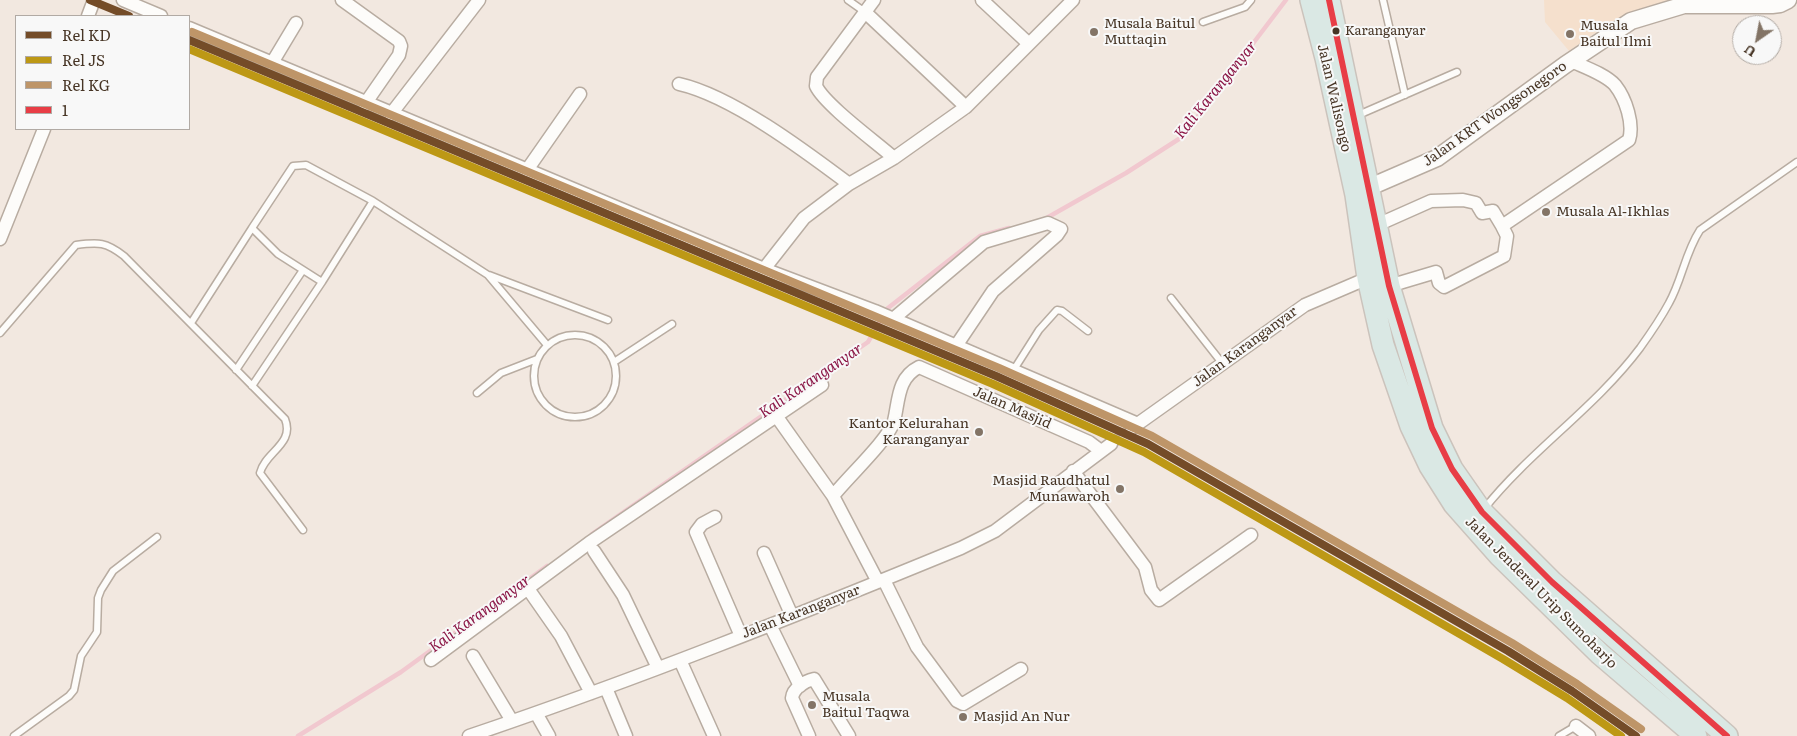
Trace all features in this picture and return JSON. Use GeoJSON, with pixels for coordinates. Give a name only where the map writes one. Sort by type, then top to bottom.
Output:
{"type":"FeatureCollection","features":[{"type":"Feature","properties":{"kind":"highway","name":"Jalan Walisongo"},"geometry":{"type":"LineString","coordinates":[[1311,0],[1355,117],[1363,191]]}},
{"type":"Feature","properties":{"kind":"highway","name":"Jalan Walisongo"},"geometry":{"type":"LineString","coordinates":[[1330,0],[1334,57],[1363,191]]}},
{"type":"Feature","properties":{"kind":"highway","name":"Jalan Jenderal Urip Sumoharjo"},"geometry":{"type":"LineString","coordinates":[[1363,191],[1377,225],[1389,286],[1432,428],[1452,469],[1482,512],[1552,582],[1726,736]]}},
{"type":"Feature","properties":{"kind":"highway","name":"Jalan Jenderal Urip Sumoharjo"},"geometry":{"type":"LineString","coordinates":[[1363,191],[1368,278],[1383,344],[1411,426],[1430,466],[1454,504],[1500,556],[1600,654],[1696,736]]}},
{"type":"Feature","properties":{"kind":"street"},"geometry":{"type":"LineString","coordinates":[[88,15],[94,0]]}},
{"type":"Feature","properties":{"kind":"street"},"geometry":{"type":"LineString","coordinates":[[123,0],[148,5],[160,15]]}},
{"type":"Feature","properties":{"kind":"street"},"geometry":{"type":"LineString","coordinates":[[342,0],[399,42],[401,46],[399,55],[365,104]]}},
{"type":"Feature","properties":{"kind":"street"},"geometry":{"type":"LineString","coordinates":[[391,114],[479,0]]}},
{"type":"Feature","properties":{"kind":"street"},"geometry":{"type":"LineString","coordinates":[[874,0],[817,77],[816,86],[820,92],[894,158]]}},
{"type":"Feature","properties":{"kind":"street"},"geometry":{"type":"LineString","coordinates":[[982,0],[1028,43]]}},
{"type":"Feature","properties":{"kind":"street"},"geometry":{"type":"LineString","coordinates":[[764,269],[804,218],[849,184],[894,158],[966,107],[1073,0]]}},
{"type":"Feature","properties":{"kind":"street","name":"Jalan KRT Wongsonegoro"},"geometry":{"type":"LineString","coordinates":[[1363,191],[1437,158],[1571,61],[1631,21],[1684,5],[1712,2],[1780,4],[1788,0]]}},
{"type":"Feature","properties":{"kind":"street"},"geometry":{"type":"LineString","coordinates":[[865,12],[966,107]]}},
{"type":"Feature","properties":{"kind":"street"},"geometry":{"type":"LineString","coordinates":[[272,63],[296,23]]}},
{"type":"Feature","properties":{"kind":"street"},"geometry":{"type":"LineString","coordinates":[[190,28],[365,104],[764,269],[875,311],[1014,371]]}},
{"type":"Feature","properties":{"kind":"street"},"geometry":{"type":"LineString","coordinates":[[1502,226],[1629,140],[1632,130],[1627,109],[1615,85],[1571,61]]}},
{"type":"Feature","properties":{"kind":"street"},"geometry":{"type":"LineString","coordinates":[[679,84],[701,90],[743,112],[811,156],[849,184]]}},
{"type":"Feature","properties":{"kind":"street"},"geometry":{"type":"LineString","coordinates":[[527,170],[580,94]]}},
{"type":"Feature","properties":{"kind":"street"},"geometry":{"type":"LineString","coordinates":[[0,239],[44,130]]}},
{"type":"Feature","properties":{"kind":"street"},"geometry":{"type":"LineString","coordinates":[[1377,225],[1431,201],[1463,200],[1476,203],[1482,213],[1493,211],[1507,236],[1504,256],[1444,287],[1438,283],[1436,272],[1389,286]]}},
{"type":"Feature","properties":{"kind":"street"},"geometry":{"type":"LineString","coordinates":[[891,318],[984,242],[1048,223],[1057,226],[1060,229],[1057,235],[992,291],[956,346]]}},
{"type":"Feature","properties":{"kind":"street","name":"Jalan Karanganyar"},"geometry":{"type":"LineString","coordinates":[[1014,371],[1134,427],[1305,305],[1368,278]]}},
{"type":"Feature","properties":{"kind":"street","name":"Jalan Masjid"},"geometry":{"type":"LineString","coordinates":[[833,496],[888,434],[894,421],[900,389],[913,370],[921,367],[1106,448]]}},
{"type":"Feature","properties":{"kind":"street"},"geometry":{"type":"LineString","coordinates":[[431,660],[589,543],[822,385]]}},
{"type":"Feature","properties":{"kind":"street"},"geometry":{"type":"LineString","coordinates":[[777,417],[833,496],[917,647],[957,701],[963,704],[1021,669]]}},
{"type":"Feature","properties":{"kind":"street","name":"Jalan Karanganyar"},"geometry":{"type":"LineString","coordinates":[[469,736],[606,688],[770,625],[881,581],[995,531],[1106,448]]}},
{"type":"Feature","properties":{"kind":"street"},"geometry":{"type":"LineString","coordinates":[[1073,471],[1145,567],[1151,590],[1158,600],[1251,536]]}},
{"type":"Feature","properties":{"kind":"street"},"geometry":{"type":"LineString","coordinates":[[715,517],[702,524],[696,532],[741,636]]}},
{"type":"Feature","properties":{"kind":"street"},"geometry":{"type":"LineString","coordinates":[[594,551],[623,595],[658,668]]}},
{"type":"Feature","properties":{"kind":"street"},"geometry":{"type":"LineString","coordinates":[[764,553],[792,616]]}},
{"type":"Feature","properties":{"kind":"street"},"geometry":{"type":"LineString","coordinates":[[531,593],[561,636],[591,693]]}},
{"type":"Feature","properties":{"kind":"street"},"geometry":{"type":"LineString","coordinates":[[770,625],[800,686]]}},
{"type":"Feature","properties":{"kind":"street"},"geometry":{"type":"LineString","coordinates":[[473,656],[512,722]]}},
{"type":"Feature","properties":{"kind":"street"},"geometry":{"type":"LineString","coordinates":[[680,660],[714,736]]}},
{"type":"Feature","properties":{"kind":"street"},"geometry":{"type":"LineString","coordinates":[[809,736],[792,698],[792,694],[811,679],[816,681],[849,736]]}},
{"type":"Feature","properties":{"kind":"street"},"geometry":{"type":"LineString","coordinates":[[606,688],[626,736]]}},
{"type":"Feature","properties":{"kind":"street"},"geometry":{"type":"LineString","coordinates":[[536,713],[549,736]]}},
{"type":"Feature","properties":{"kind":"street"},"geometry":{"type":"LineString","coordinates":[[1576,726],[1589,736]]}},
{"type":"Feature","properties":{"kind":"lane"},"geometry":{"type":"LineString","coordinates":[[848,0],[865,12]]}},
{"type":"Feature","properties":{"kind":"lane"},"geometry":{"type":"LineString","coordinates":[[1203,22],[1246,7],[1251,0]]}},
{"type":"Feature","properties":{"kind":"lane"},"geometry":{"type":"LineString","coordinates":[[1383,0],[1405,95]]}},
{"type":"Feature","properties":{"kind":"lane"},"geometry":{"type":"LineString","coordinates":[[1355,117],[1457,72]]}},
{"type":"Feature","properties":{"kind":"lane"},"geometry":{"type":"LineString","coordinates":[[1482,512],[1500,489],[1598,397],[1640,348],[1669,303],[1692,242],[1700,230],[1797,162]]}},
{"type":"Feature","properties":{"kind":"lane"},"geometry":{"type":"LineString","coordinates":[[191,323],[296,164],[306,164],[373,201],[488,274],[608,320]]}},
{"type":"Feature","properties":{"kind":"lane"},"geometry":{"type":"LineString","coordinates":[[252,386],[322,282],[373,201]]}},
{"type":"Feature","properties":{"kind":"lane"},"geometry":{"type":"LineString","coordinates":[[252,228],[278,254],[322,282]]}},
{"type":"Feature","properties":{"kind":"lane"},"geometry":{"type":"LineString","coordinates":[[0,333],[76,245],[98,242],[112,247],[124,256],[285,419],[288,428],[287,436],[260,470],[260,476],[303,530]]}},
{"type":"Feature","properties":{"kind":"lane"},"geometry":{"type":"LineString","coordinates":[[236,370],[303,270]]}},
{"type":"Feature","properties":{"kind":"lane"},"geometry":{"type":"LineString","coordinates":[[488,274],[546,345]]}},
{"type":"Feature","properties":{"kind":"lane"},"geometry":{"type":"LineString","coordinates":[[1171,298],[1222,363]]}},
{"type":"Feature","properties":{"kind":"lane"},"geometry":{"type":"LineString","coordinates":[[1014,371],[1039,330],[1057,310],[1062,310],[1088,331]]}},
{"type":"Feature","properties":{"kind":"lane"},"geometry":{"type":"LineString","coordinates":[[614,362],[672,324]]}},
{"type":"Feature","properties":{"kind":"lane"},"geometry":{"type":"LineString","coordinates":[[576,334],[592,338],[605,348],[614,362],[616,378],[613,394],[603,407],[589,415],[573,418],[558,414],[544,404],[536,390],[533,374],[537,359],[546,345],[560,337],[576,334]]}},
{"type":"Feature","properties":{"kind":"lane"},"geometry":{"type":"LineString","coordinates":[[477,393],[501,373],[537,359]]}},
{"type":"Feature","properties":{"kind":"lane"},"geometry":{"type":"LineString","coordinates":[[14,736],[69,696],[74,690],[81,656],[96,632],[98,598],[101,590],[113,571],[157,537]]}},
{"type":"Feature","properties":{"kind":"lane"},"geometry":{"type":"LineString","coordinates":[[1559,736],[1576,726]]}},
{"type":"Feature","properties":{"kind":"shaded area"},"geometry":{"type":"Polygon","coordinates":[[[1544,0],[1680,0],[1608,24],[1569,51],[1545,22],[1544,0]]]}},
{"type":"Feature","properties":{"kind":"waterway","name":"Kali Karanganyar"},"geometry":{"type":"LineString","coordinates":[[1043,220],[1126,173],[1182,137],[1286,0]]}},
{"type":"Feature","properties":{"kind":"waterway","name":"Kali Karanganyar"},"geometry":{"type":"LineString","coordinates":[[592,534],[868,342],[888,308],[980,236],[1009,228]]}},
{"type":"Feature","properties":{"kind":"waterway","name":"Kali Karanganyar"},"geometry":{"type":"LineString","coordinates":[[298,736],[401,672],[547,566]]}},
{"type":"Feature","properties":{"kind":"tunnel"},"geometry":{"type":"LineString","coordinates":[[1111,444],[1130,430]]}},
{"type":"Feature","properties":{"kind":"rail line","name":"KD"},"geometry":{"type":"LineString","coordinates":[[90,0],[127,15]]}},
{"type":"Feature","properties":{"kind":"rail line","name":"KG"},"geometry":{"type":"LineString","coordinates":[[192,32],[999,368],[1152,436],[1512,643],[1577,684],[1641,729]]}},
{"type":"Feature","properties":{"kind":"rail line","name":"KD"},"geometry":{"type":"LineString","coordinates":[[190,40],[996,376],[1148,444],[1508,651],[1572,691],[1636,736]]}},
{"type":"Feature","properties":{"kind":"rail line","name":"JS"},"geometry":{"type":"LineString","coordinates":[[190,49],[993,384],[1144,452],[1503,659],[1567,698],[1621,736]]}},
{"type":"Feature","properties":{"kind":"transit line","name":"1"},"geometry":{"type":"LineString","coordinates":[[1329,0],[1389,286],[1432,428],[1452,469],[1482,512],[1552,582],[1727,736]]}},
{"type":"Feature","properties":{"kind":"place","name":"Karanganyar"},"geometry":{"type":"Point","coordinates":[1336,31]}},
{"type":"Feature","properties":{"kind":"place","name":"Musala Baitul Muttaqin"},"geometry":{"type":"Point","coordinates":[1094,32]}},
{"type":"Feature","properties":{"kind":"place","name":"Musala Baitul Ilmi"},"geometry":{"type":"Point","coordinates":[1570,34]}},
{"type":"Feature","properties":{"kind":"place","name":"Musala Al-Ikhlas"},"geometry":{"type":"Point","coordinates":[1546,212]}},
{"type":"Feature","properties":{"kind":"place","name":"Kantor Kelurahan Karanganyar"},"geometry":{"type":"Point","coordinates":[979,432]}},
{"type":"Feature","properties":{"kind":"place","name":"Masjid Raudhatul Munawaroh"},"geometry":{"type":"Point","coordinates":[1120,489]}},
{"type":"Feature","properties":{"kind":"place","name":"Musala Baitul Taqwa"},"geometry":{"type":"Point","coordinates":[812,705]}},
{"type":"Feature","properties":{"kind":"place","name":"Masjid An Nur"},"geometry":{"type":"Point","coordinates":[963,717]}}]}
